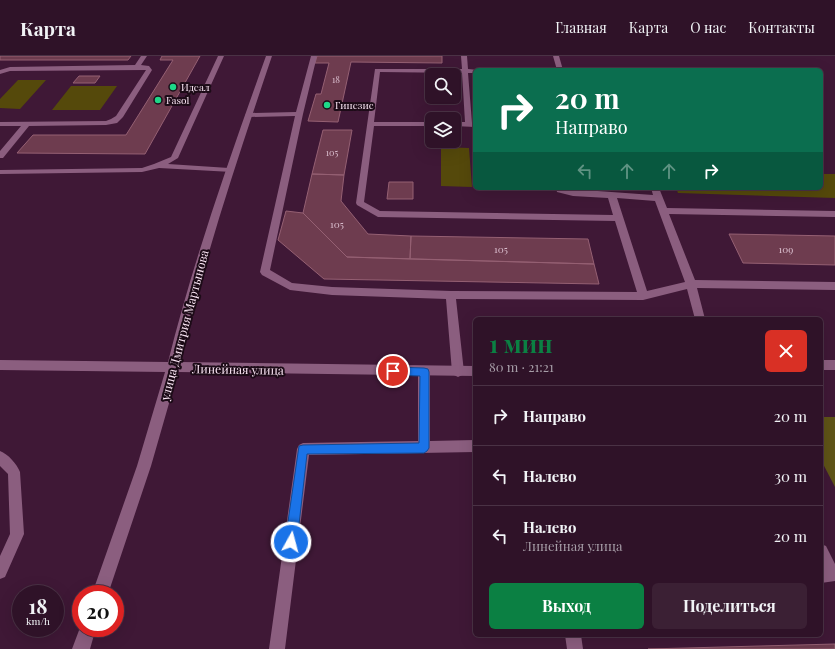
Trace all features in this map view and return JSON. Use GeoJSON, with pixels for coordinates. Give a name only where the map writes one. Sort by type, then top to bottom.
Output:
{"type":"FeatureCollection","features":[{"type":"Feature","properties":{"kind":"street","name":"улица Дмитрия Мартынова"},"geometry":{"type":"LineString","coordinates":[[103,585],[144,466],[173,367],[187,308],[229,170],[269,56]]}},
{"type":"Feature","properties":{"kind":"street"},"geometry":{"type":"LineString","coordinates":[[823,365],[835,364]]}},
{"type":"Feature","properties":{"kind":"street","name":"Линейная улица"},"geometry":{"type":"LineString","coordinates":[[0,365],[424,372],[473,371]]}},
{"type":"Feature","properties":{"kind":"street"},"geometry":{"type":"LineString","coordinates":[[81,649],[85,637]]}},
{"type":"Feature","properties":{"kind":"lane"},"geometry":{"type":"LineString","coordinates":[[137,67],[144,56]]}},
{"type":"Feature","properties":{"kind":"lane"},"geometry":{"type":"LineString","coordinates":[[0,172],[142,170],[157,166],[174,158],[221,56]]}},
{"type":"Feature","properties":{"kind":"lane"},"geometry":{"type":"LineString","coordinates":[[314,56],[299,114],[265,272],[290,286],[332,291],[450,295],[643,296],[691,284],[835,286]]}},
{"type":"Feature","properties":{"kind":"lane"},"geometry":{"type":"LineString","coordinates":[[461,124],[472,125],[464,56]]}},
{"type":"Feature","properties":{"kind":"lane"},"geometry":{"type":"LineString","coordinates":[[556,56],[559,68]]}},
{"type":"Feature","properties":{"kind":"lane"},"geometry":{"type":"LineString","coordinates":[[0,72],[10,69],[137,67],[147,67],[149,70],[119,117],[114,121],[0,124]]}},
{"type":"Feature","properties":{"kind":"lane"},"geometry":{"type":"LineString","coordinates":[[473,71],[377,70],[360,203],[378,214],[617,218]]}},
{"type":"Feature","properties":{"kind":"lane"},"geometry":{"type":"LineString","coordinates":[[249,115],[299,114]]}},
{"type":"Feature","properties":{"kind":"lane"},"geometry":{"type":"LineString","coordinates":[[0,156],[28,123]]}},
{"type":"Feature","properties":{"kind":"lane"},"geometry":{"type":"LineString","coordinates":[[370,124],[425,124]]}},
{"type":"Feature","properties":{"kind":"lane"},"geometry":{"type":"LineString","coordinates":[[157,166],[229,170]]}},
{"type":"Feature","properties":{"kind":"lane"},"geometry":{"type":"LineString","coordinates":[[560,190],[573,193],[611,194],[658,198]]}},
{"type":"Feature","properties":{"kind":"lane"},"geometry":{"type":"LineString","coordinates":[[656,190],[691,284],[699,317]]}},
{"type":"Feature","properties":{"kind":"lane"},"geometry":{"type":"LineString","coordinates":[[611,194],[617,218],[643,296]]}},
{"type":"Feature","properties":{"kind":"lane"},"geometry":{"type":"LineString","coordinates":[[663,211],[835,214]]}},
{"type":"Feature","properties":{"kind":"lane"},"geometry":{"type":"LineString","coordinates":[[450,295],[458,372]]}},
{"type":"Feature","properties":{"kind":"lane"},"geometry":{"type":"LineString","coordinates":[[424,372],[424,448]]}},
{"type":"Feature","properties":{"kind":"lane"},"geometry":{"type":"LineString","coordinates":[[277,649],[303,450],[473,446]]}},
{"type":"Feature","properties":{"kind":"lane"},"geometry":{"type":"LineString","coordinates":[[0,457],[14,472],[17,534],[0,572]]}},
{"type":"Feature","properties":{"kind":"lane"},"geometry":{"type":"LineString","coordinates":[[823,555],[833,575],[823,576]]}},
{"type":"Feature","properties":{"kind":"lane"},"geometry":{"type":"LineString","coordinates":[[573,637],[575,649]]}},
{"type":"Feature","properties":{"kind":"shaded area"},"geometry":{"type":"Polygon","coordinates":[[[18,80],[46,80],[20,109],[0,108],[0,99],[18,80]]]}},
{"type":"Feature","properties":{"kind":"shaded area"},"geometry":{"type":"Polygon","coordinates":[[[71,86],[117,86],[100,110],[52,110],[71,86]]]}},
{"type":"Feature","properties":{"kind":"shaded area"},"geometry":{"type":"Polygon","coordinates":[[[441,148],[469,148],[472,187],[441,186],[441,148]]]}},
{"type":"Feature","properties":{"kind":"shaded area"},"geometry":{"type":"Polygon","coordinates":[[[823,174],[835,174],[835,198],[678,193],[677,190],[823,190],[823,174]]]}},
{"type":"Feature","properties":{"kind":"shaded area"},"geometry":{"type":"Polygon","coordinates":[[[823,417],[835,417],[835,487],[823,464],[823,417]]]}},
{"type":"Feature","properties":{"kind":"building"},"geometry":{"type":"Polygon","coordinates":[[[0,56],[131,56],[128,60],[0,60],[0,56]]]}},
{"type":"Feature","properties":{"kind":"building"},"geometry":{"type":"Polygon","coordinates":[[[162,56],[200,56],[145,154],[17,153],[33,135],[126,135],[173,60],[160,60],[162,56]]]}},
{"type":"Feature","properties":{"kind":"building"},"geometry":{"type":"Polygon","coordinates":[[[317,56],[442,56],[442,63],[351,62],[338,122],[308,121],[316,94],[321,94],[329,63],[315,63],[317,56]]]}},
{"type":"Feature","properties":{"kind":"building"},"geometry":{"type":"Polygon","coordinates":[[[79,76],[100,76],[95,83],[73,83],[79,76]]]}},
{"type":"Feature","properties":{"kind":"building"},"geometry":{"type":"Polygon","coordinates":[[[323,130],[352,130],[344,175],[312,174],[323,130]]]}},
{"type":"Feature","properties":{"kind":"building"},"geometry":{"type":"Polygon","coordinates":[[[312,174],[344,175],[341,201],[368,234],[411,236],[410,259],[347,257],[303,213],[312,174]]]}},
{"type":"Feature","properties":{"kind":"building"},"geometry":{"type":"Polygon","coordinates":[[[389,182],[413,182],[413,199],[387,199],[389,182]]]}},
{"type":"Feature","properties":{"kind":"building"},"geometry":{"type":"Polygon","coordinates":[[[286,211],[303,213],[347,257],[594,264],[599,284],[324,279],[278,240],[286,211]]]}},
{"type":"Feature","properties":{"kind":"building"},"geometry":{"type":"Polygon","coordinates":[[[729,234],[835,236],[835,265],[743,263],[729,234]]]}},
{"type":"Feature","properties":{"kind":"building"},"geometry":{"type":"Polygon","coordinates":[[[411,236],[588,239],[594,264],[410,259],[411,236]]]}},
{"type":"Feature","properties":{"kind":"building"},"geometry":{"type":"Polygon","coordinates":[[[835,644],[835,649],[648,649],[835,644]]]}},
{"type":"Feature","properties":{"kind":"place","name":"Идеал"},"geometry":{"type":"Point","coordinates":[173,87]}},
{"type":"Feature","properties":{"kind":"place","name":"Fasol"},"geometry":{"type":"Point","coordinates":[158,100]}},
{"type":"Feature","properties":{"kind":"place","name":"Гинезис"},"geometry":{"type":"Point","coordinates":[327,105]}},
{"type":"Feature","properties":{"kind":"route"},"geometry":{"type":"LineString","coordinates":[[291,542],[303,450],[424,448],[424,372],[393,371]]}}]}
